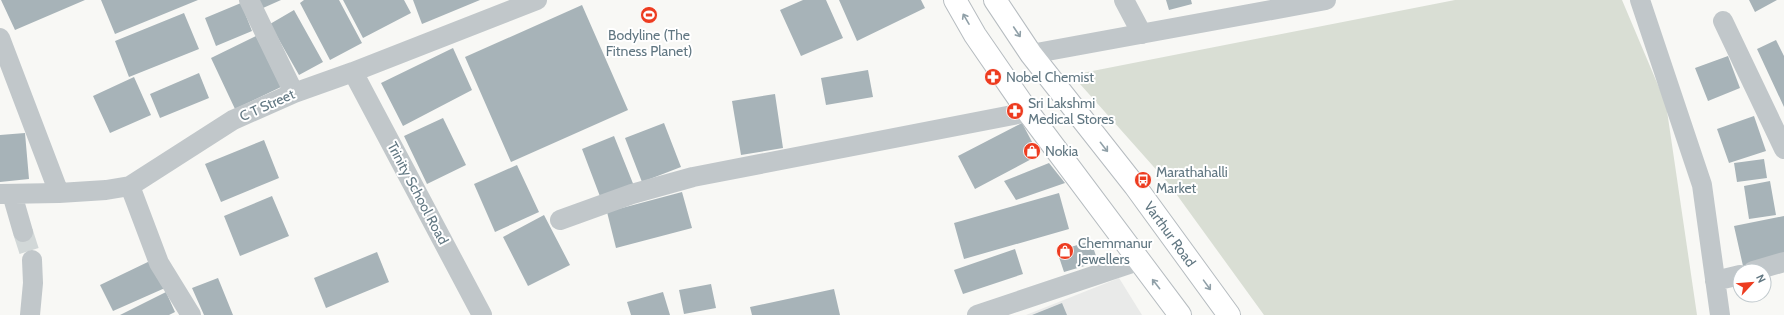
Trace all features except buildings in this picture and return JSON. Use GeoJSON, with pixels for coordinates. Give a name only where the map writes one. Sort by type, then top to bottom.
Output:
{"type":"FeatureCollection","features":[{"type":"Feature","properties":{"kind":"main road"},"geometry":{"type":"LineString","coordinates":[[955,0],[975,35],[1028,112],[1138,261],[1180,315]]}},
{"type":"Feature","properties":{"kind":"main road","name":"Varthur Road"},"geometry":{"type":"LineString","coordinates":[[995,0],[1031,54],[1135,186],[1229,315]]}},
{"type":"Feature","properties":{"kind":"street"},"geometry":{"type":"LineString","coordinates":[[249,0],[294,93]]}},
{"type":"Feature","properties":{"kind":"street","name":"C T Street"},"geometry":{"type":"LineString","coordinates":[[6,194],[106,190],[130,186],[233,120],[294,93],[353,72],[537,0]]}},
{"type":"Feature","properties":{"kind":"street"},"geometry":{"type":"LineString","coordinates":[[1124,0],[1142,34]]}},
{"type":"Feature","properties":{"kind":"street"},"geometry":{"type":"LineString","coordinates":[[1031,54],[1326,0]]}},
{"type":"Feature","properties":{"kind":"street"},"geometry":{"type":"LineString","coordinates":[[1640,0],[1702,185],[1720,315]]}},
{"type":"Feature","properties":{"kind":"street"},"geometry":{"type":"LineString","coordinates":[[1723,22],[1784,149]]}},
{"type":"Feature","properties":{"kind":"street"},"geometry":{"type":"LineString","coordinates":[[0,38],[59,193]]}},
{"type":"Feature","properties":{"kind":"street","name":"Trinity School Road"},"geometry":{"type":"LineString","coordinates":[[353,72],[482,315]]}},
{"type":"Feature","properties":{"kind":"street"},"geometry":{"type":"LineString","coordinates":[[560,220],[632,194],[693,177],[1028,112]]}},
{"type":"Feature","properties":{"kind":"street"},"geometry":{"type":"LineString","coordinates":[[130,186],[159,263],[191,315]]}},
{"type":"Feature","properties":{"kind":"street"},"geometry":{"type":"LineString","coordinates":[[6,194],[23,232]]}},
{"type":"Feature","properties":{"kind":"street"},"geometry":{"type":"LineString","coordinates":[[30,315],[33,283],[32,260]]}},
{"type":"Feature","properties":{"kind":"street"},"geometry":{"type":"LineString","coordinates":[[977,315],[1138,261]]}},
{"type":"Feature","properties":{"kind":"street"},"geometry":{"type":"LineString","coordinates":[[1772,265],[1784,262]]}},
{"type":"Feature","properties":{"kind":"street"},"geometry":{"type":"LineString","coordinates":[[1715,282],[1732,277]]}},
{"type":"Feature","properties":{"kind":"shaded area"},"geometry":{"type":"Polygon","coordinates":[[[1455,0],[1622,0],[1666,104],[1697,315],[1264,315],[1169,184],[1072,75],[1455,0]]]}},
{"type":"Feature","properties":{"kind":"shaded area"},"geometry":{"type":"Polygon","coordinates":[[[1119,278],[1142,315],[1026,315],[1119,278]]]}},
{"type":"Feature","properties":{"kind":"tunnel"},"geometry":{"type":"LineString","coordinates":[[23,232],[32,260]]}},
{"type":"Feature","properties":{"kind":"place","name":"Bodyline (The Fitness Planet)"},"geometry":{"type":"Point","coordinates":[649,15]}},
{"type":"Feature","properties":{"kind":"place","name":"Nobel Chemist"},"geometry":{"type":"Point","coordinates":[993,77]}},
{"type":"Feature","properties":{"kind":"place","name":"Sri Lakshmi Medical Stores"},"geometry":{"type":"Point","coordinates":[1015,111]}},
{"type":"Feature","properties":{"kind":"place","name":"Nokia"},"geometry":{"type":"Point","coordinates":[1032,151]}},
{"type":"Feature","properties":{"kind":"place","name":"Marathahalli Market"},"geometry":{"type":"Point","coordinates":[1143,180]}},
{"type":"Feature","properties":{"kind":"place","name":"Chemmanur Jewellers"},"geometry":{"type":"Point","coordinates":[1065,251]}}]}
